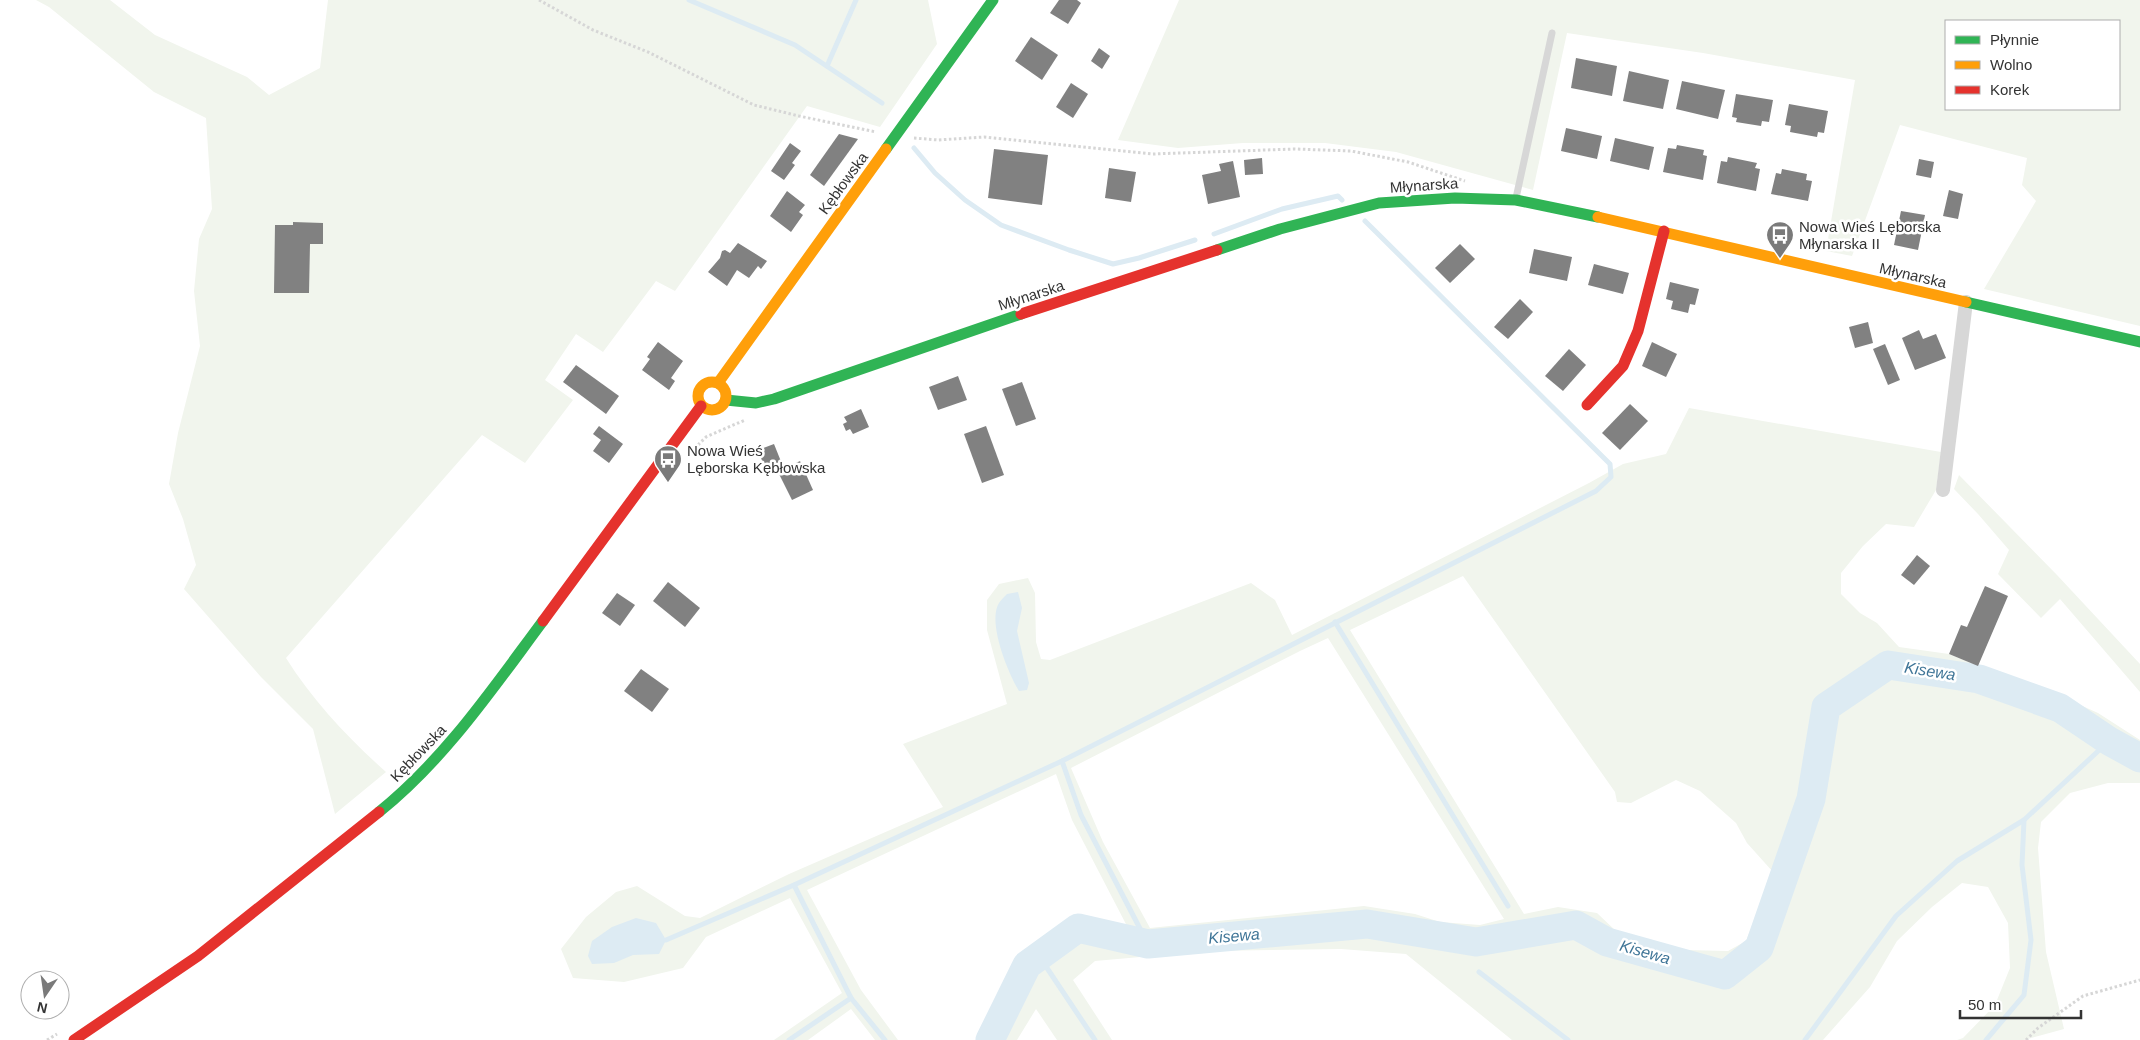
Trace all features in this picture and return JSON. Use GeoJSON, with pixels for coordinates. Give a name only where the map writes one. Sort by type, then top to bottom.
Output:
{"type":"FeatureCollection","features":[{"type":"Feature","properties":{"kind":"street","name":"Kębłowska"},"geometry":{"type":"LineString","coordinates":[[74,1040],[198,956],[389,804],[436,760],[481,705],[701,406],[697,396],[702,385],[707,382],[718,383],[993,0]]}},
{"type":"Feature","properties":{"kind":"street","name":"Młynarska"},"geometry":{"type":"LineString","coordinates":[[726,400],[756,403],[774,399],[984,326],[1280,229],[1379,203],[1455,198],[1516,200],[1664,231],[2140,342]]}},
{"type":"Feature","properties":{"kind":"street"},"geometry":{"type":"LineString","coordinates":[[1587,405],[1622,366],[1638,331],[1664,231]]}},
{"type":"Feature","properties":{"kind":"street"},"geometry":{"type":"LineString","coordinates":[[1943,490],[1966,302]]}},
{"type":"Feature","properties":{"kind":"street"},"geometry":{"type":"LineString","coordinates":[[701,406],[712,410],[718,409],[726,400],[725,390],[718,383]]}},
{"type":"Feature","properties":{"kind":"lane"},"geometry":{"type":"LineString","coordinates":[[1516,200],[1552,33]]}},
{"type":"Feature","properties":{"kind":"path"},"geometry":{"type":"LineString","coordinates":[[538,0],[593,30],[648,52],[754,105],[895,136],[938,140],[984,138],[1152,154],[1295,148],[1351,151],[1408,162],[1462,179],[1470,184]]}},
{"type":"Feature","properties":{"kind":"path"},"geometry":{"type":"LineString","coordinates":[[2026,1040],[2038,1028],[2083,996],[2140,980]]}},
{"type":"Feature","properties":{"kind":"shaded area"},"geometry":{"type":"Polygon","coordinates":[[[36,0],[110,0],[155,35],[247,77],[269,95],[320,68],[328,0],[928,0],[937,44],[880,127],[807,106],[675,291],[656,281],[603,352],[576,334],[545,380],[573,400],[525,463],[482,435],[286,658],[296,674],[332,718],[386,772],[335,814],[313,729],[261,677],[184,589],[196,565],[183,519],[169,484],[178,433],[200,346],[194,291],[199,239],[212,209],[206,118],[154,92],[49,7],[36,0]]]}},
{"type":"Feature","properties":{"kind":"shaded area"},"geometry":{"type":"Polygon","coordinates":[[[1179,0],[2140,0],[2140,326],[1984,289],[2036,201],[2022,185],[2027,158],[1900,125],[1852,256],[1826,251],[1855,80],[1703,53],[1567,33],[1533,190],[1396,152],[1325,143],[1243,143],[1178,148],[1118,140],[1179,0]]]}},
{"type":"Feature","properties":{"kind":"shaded area"},"geometry":{"type":"Polygon","coordinates":[[[1689,408],[1941,452],[1936,490],[1914,527],[1886,524],[1863,546],[1841,573],[1841,594],[1860,613],[1877,623],[1899,647],[1949,654],[2049,691],[2098,713],[2140,740],[2140,783],[2108,783],[2070,793],[2041,822],[2038,848],[2046,952],[2064,1029],[2024,1040],[1957,1040],[1963,1038],[1995,1005],[2010,968],[2008,923],[1988,887],[1962,883],[1932,907],[1897,941],[1870,987],[1823,1040],[1512,1040],[1406,954],[1341,949],[1208,951],[1095,961],[1073,980],[1112,1040],[1057,1040],[1036,1009],[1017,1040],[977,1040],[1002,1000],[1016,964],[1054,929],[1083,922],[1128,928],[1072,820],[1056,774],[807,890],[861,990],[898,1040],[875,1040],[851,1009],[808,1040],[774,1040],[842,993],[790,898],[706,937],[683,968],[624,982],[573,978],[561,949],[586,917],[616,892],[637,886],[685,916],[700,918],[789,874],[943,807],[903,744],[1007,704],[987,630],[987,600],[999,584],[1028,578],[1035,593],[1036,642],[1041,659],[1050,660],[1251,583],[1275,600],[1292,635],[1623,464],[1666,454],[1689,408]],[[1463,576],[1350,630],[1524,914],[1558,907],[1597,913],[1617,932],[1685,950],[1728,951],[1746,941],[1773,872],[1747,843],[1736,823],[1700,791],[1676,780],[1631,803],[1617,802],[1615,792],[1463,576]],[[1328,638],[1071,768],[1103,842],[1150,928],[1364,906],[1415,914],[1440,922],[1480,925],[1504,919],[1328,638]]]}},
{"type":"Feature","properties":{"kind":"shaded area"},"geometry":{"type":"Polygon","coordinates":[[[1959,475],[2057,575],[2140,664],[2140,692],[2060,599],[2041,618],[1998,574],[2009,550],[1954,489],[1959,475]]]}},
{"type":"Feature","properties":{"kind":"shaded area"},"geometry":{"type":"Polygon","coordinates":[[[1018,592],[1022,608],[1017,631],[1029,683],[1027,690],[1019,691],[1000,647],[996,622],[996,611],[1000,602],[1007,594],[1018,592]]]}},
{"type":"Feature","properties":{"kind":"shaded area"},"geometry":{"type":"Polygon","coordinates":[[[636,918],[656,923],[666,940],[659,954],[633,955],[614,963],[592,964],[588,956],[592,941],[612,927],[636,918]]]}},
{"type":"Feature","properties":{"kind":"building"},"geometry":{"type":"Polygon","coordinates":[[[1059,0],[1077,0],[1081,3],[1068,24],[1050,13],[1059,0]]]}},
{"type":"Feature","properties":{"kind":"building"},"geometry":{"type":"Polygon","coordinates":[[[1031,37],[1058,55],[1042,80],[1015,61],[1031,37]]]}},
{"type":"Feature","properties":{"kind":"building"},"geometry":{"type":"Polygon","coordinates":[[[1099,48],[1110,56],[1102,69],[1091,61],[1099,48]]]}},
{"type":"Feature","properties":{"kind":"building"},"geometry":{"type":"Polygon","coordinates":[[[1576,58],[1617,66],[1612,96],[1571,88],[1576,58]]]}},
{"type":"Feature","properties":{"kind":"building"},"geometry":{"type":"Polygon","coordinates":[[[1629,71],[1669,80],[1663,109],[1623,101],[1629,71]]]}},
{"type":"Feature","properties":{"kind":"building"},"geometry":{"type":"Polygon","coordinates":[[[1682,81],[1725,90],[1718,119],[1676,109],[1682,81]]]}},
{"type":"Feature","properties":{"kind":"building"},"geometry":{"type":"Polygon","coordinates":[[[1071,83],[1088,94],[1073,118],[1056,107],[1071,83]]]}},
{"type":"Feature","properties":{"kind":"building"},"geometry":{"type":"Polygon","coordinates":[[[1736,94],[1773,100],[1769,122],[1762,121],[1761,126],[1736,122],[1737,118],[1732,117],[1736,94]]]}},
{"type":"Feature","properties":{"kind":"building"},"geometry":{"type":"Polygon","coordinates":[[[1789,104],[1828,111],[1824,133],[1818,132],[1817,137],[1790,132],[1791,126],[1785,125],[1789,104]]]}},
{"type":"Feature","properties":{"kind":"building"},"geometry":{"type":"Polygon","coordinates":[[[1566,128],[1602,136],[1597,159],[1561,151],[1566,128]]]}},
{"type":"Feature","properties":{"kind":"building"},"geometry":{"type":"Polygon","coordinates":[[[839,134],[858,139],[824,186],[810,175],[839,134]]]}},
{"type":"Feature","properties":{"kind":"building"},"geometry":{"type":"Polygon","coordinates":[[[1615,138],[1654,147],[1649,170],[1610,161],[1615,138]]]}},
{"type":"Feature","properties":{"kind":"building"},"geometry":{"type":"Polygon","coordinates":[[[790,143],[801,151],[792,163],[795,165],[784,180],[771,171],[790,143]]]}},
{"type":"Feature","properties":{"kind":"building"},"geometry":{"type":"Polygon","coordinates":[[[1677,145],[1704,150],[1703,155],[1707,156],[1703,180],[1663,172],[1668,148],[1676,149],[1677,145]]]}},
{"type":"Feature","properties":{"kind":"building"},"geometry":{"type":"Polygon","coordinates":[[[994,149],[1048,155],[1042,205],[988,198],[994,149]]]}},
{"type":"Feature","properties":{"kind":"building"},"geometry":{"type":"Polygon","coordinates":[[[1728,157],[1757,163],[1755,168],[1760,169],[1756,191],[1717,183],[1721,161],[1727,162],[1728,157]]]}},
{"type":"Feature","properties":{"kind":"building"},"geometry":{"type":"Polygon","coordinates":[[[1262,158],[1263,174],[1245,175],[1244,160],[1262,158]]]}},
{"type":"Feature","properties":{"kind":"building"},"geometry":{"type":"Polygon","coordinates":[[[1919,159],[1934,162],[1931,178],[1916,175],[1919,159]]]}},
{"type":"Feature","properties":{"kind":"building"},"geometry":{"type":"Polygon","coordinates":[[[1233,161],[1240,197],[1208,204],[1202,175],[1221,171],[1219,164],[1233,161]]]}},
{"type":"Feature","properties":{"kind":"building"},"geometry":{"type":"Polygon","coordinates":[[[1109,168],[1136,172],[1131,202],[1105,198],[1109,168]]]}},
{"type":"Feature","properties":{"kind":"building"},"geometry":{"type":"Polygon","coordinates":[[[1782,169],[1807,174],[1806,180],[1812,181],[1808,201],[1771,194],[1776,173],[1781,174],[1782,169]]]}},
{"type":"Feature","properties":{"kind":"building"},"geometry":{"type":"Polygon","coordinates":[[[1949,190],[1963,194],[1958,219],[1943,216],[1949,190]]]}},
{"type":"Feature","properties":{"kind":"building"},"geometry":{"type":"Polygon","coordinates":[[[787,191],[805,205],[799,212],[803,215],[791,232],[770,216],[787,191]]]}},
{"type":"Feature","properties":{"kind":"building"},"geometry":{"type":"Polygon","coordinates":[[[1901,211],[1925,215],[1918,250],[1894,245],[1901,211]]]}},
{"type":"Feature","properties":{"kind":"building"},"geometry":{"type":"Polygon","coordinates":[[[293,222],[323,223],[323,244],[310,244],[309,293],[274,293],[275,225],[293,225],[293,222]]]}},
{"type":"Feature","properties":{"kind":"building"},"geometry":{"type":"Polygon","coordinates":[[[738,243],[767,261],[761,269],[758,266],[749,278],[737,270],[727,286],[708,272],[720,258],[722,251],[725,250],[730,253],[738,243]]]}},
{"type":"Feature","properties":{"kind":"building"},"geometry":{"type":"Polygon","coordinates":[[[1460,244],[1475,259],[1450,283],[1435,268],[1460,244]]]}},
{"type":"Feature","properties":{"kind":"building"},"geometry":{"type":"Polygon","coordinates":[[[1534,249],[1572,257],[1567,281],[1529,273],[1534,249]]]}},
{"type":"Feature","properties":{"kind":"building"},"geometry":{"type":"Polygon","coordinates":[[[1594,264],[1629,273],[1623,294],[1588,285],[1594,264]]]}},
{"type":"Feature","properties":{"kind":"building"},"geometry":{"type":"Polygon","coordinates":[[[1670,282],[1699,289],[1695,305],[1690,304],[1688,313],[1671,309],[1673,301],[1666,299],[1670,282]]]}},
{"type":"Feature","properties":{"kind":"building"},"geometry":{"type":"Polygon","coordinates":[[[1520,299],[1533,312],[1508,339],[1494,327],[1520,299]]]}},
{"type":"Feature","properties":{"kind":"building"},"geometry":{"type":"Polygon","coordinates":[[[1868,322],[1873,343],[1855,348],[1849,327],[1868,322]]]}},
{"type":"Feature","properties":{"kind":"building"},"geometry":{"type":"Polygon","coordinates":[[[1919,330],[1923,339],[1936,334],[1946,358],[1915,370],[1902,338],[1919,330]]]}},
{"type":"Feature","properties":{"kind":"building"},"geometry":{"type":"Polygon","coordinates":[[[658,342],[683,361],[671,378],[675,381],[669,390],[642,370],[650,359],[647,357],[658,342]]]}},
{"type":"Feature","properties":{"kind":"building"},"geometry":{"type":"Polygon","coordinates":[[[1652,342],[1677,354],[1666,377],[1642,366],[1652,342]]]}},
{"type":"Feature","properties":{"kind":"building"},"geometry":{"type":"Polygon","coordinates":[[[1885,344],[1900,380],[1888,385],[1873,349],[1885,344]]]}},
{"type":"Feature","properties":{"kind":"building"},"geometry":{"type":"Polygon","coordinates":[[[1569,349],[1586,365],[1563,391],[1545,376],[1569,349]]]}},
{"type":"Feature","properties":{"kind":"building"},"geometry":{"type":"Polygon","coordinates":[[[576,365],[619,396],[606,414],[563,382],[576,365]]]}},
{"type":"Feature","properties":{"kind":"building"},"geometry":{"type":"Polygon","coordinates":[[[958,376],[967,400],[938,410],[929,387],[958,376]]]}},
{"type":"Feature","properties":{"kind":"building"},"geometry":{"type":"Polygon","coordinates":[[[1022,382],[1036,419],[1016,426],[1002,389],[1022,382]]]}},
{"type":"Feature","properties":{"kind":"building"},"geometry":{"type":"Polygon","coordinates":[[[1630,404],[1648,421],[1620,450],[1602,433],[1630,404]]]}},
{"type":"Feature","properties":{"kind":"building"},"geometry":{"type":"Polygon","coordinates":[[[861,409],[869,427],[853,434],[850,429],[846,431],[843,424],[847,422],[844,417],[861,409]]]}},
{"type":"Feature","properties":{"kind":"building"},"geometry":{"type":"Polygon","coordinates":[[[599,426],[623,444],[609,463],[593,451],[601,440],[593,434],[599,426]]]}},
{"type":"Feature","properties":{"kind":"building"},"geometry":{"type":"Polygon","coordinates":[[[986,426],[1004,475],[982,483],[964,434],[986,426]]]}},
{"type":"Feature","properties":{"kind":"building"},"geometry":{"type":"Polygon","coordinates":[[[774,444],[782,464],[766,471],[758,450],[774,444]]]}},
{"type":"Feature","properties":{"kind":"building"},"geometry":{"type":"Polygon","coordinates":[[[800,461],[813,490],[792,500],[778,472],[800,461]]]}},
{"type":"Feature","properties":{"kind":"building"},"geometry":{"type":"Polygon","coordinates":[[[1917,555],[1930,566],[1914,585],[1901,575],[1917,555]]]}},
{"type":"Feature","properties":{"kind":"building"},"geometry":{"type":"Polygon","coordinates":[[[668,582],[700,608],[685,627],[653,601],[668,582]]]}},
{"type":"Feature","properties":{"kind":"building"},"geometry":{"type":"Polygon","coordinates":[[[1985,586],[2008,596],[1978,666],[1949,654],[1961,625],[1967,627],[1985,586]]]}},
{"type":"Feature","properties":{"kind":"building"},"geometry":{"type":"Polygon","coordinates":[[[617,593],[635,605],[620,626],[602,613],[617,593]]]}},
{"type":"Feature","properties":{"kind":"building"},"geometry":{"type":"Polygon","coordinates":[[[641,669],[669,689],[652,712],[624,691],[641,669]]]}},
{"type":"Feature","properties":{"kind":"waterway"},"geometry":{"type":"LineString","coordinates":[[689,0],[795,45],[882,103]]}},
{"type":"Feature","properties":{"kind":"waterway"},"geometry":{"type":"LineString","coordinates":[[827,66],[856,0]]}},
{"type":"Feature","properties":{"kind":"waterway"},"geometry":{"type":"LineString","coordinates":[[914,148],[935,173],[965,200],[1001,225],[1069,250],[1113,264],[1139,258],[1195,240]]}},
{"type":"Feature","properties":{"kind":"waterway"},"geometry":{"type":"LineString","coordinates":[[1214,234],[1282,209],[1338,196],[1342,200]]}},
{"type":"Feature","properties":{"kind":"waterway"},"geometry":{"type":"LineString","coordinates":[[666,940],[794,885],[1062,761],[1596,491],[1611,477],[1610,464],[1365,221]]}},
{"type":"Feature","properties":{"kind":"waterway"},"geometry":{"type":"LineString","coordinates":[[1335,622],[1508,906]]}},
{"type":"Feature","properties":{"kind":"waterway","name":"Kisewa"},"geometry":{"type":"LineString","coordinates":[[990,1040],[1027,965],[1078,928],[1148,944],[1367,924],[1476,942],[1576,925],[1607,942],[1725,975],[1759,948],[1811,799],[1826,707],[1888,665],[1979,679],[2060,708],[2109,741],[2140,758]]}},
{"type":"Feature","properties":{"kind":"waterway"},"geometry":{"type":"LineString","coordinates":[[1805,1040],[1896,916],[1957,861],[2024,820],[2109,741]]}},
{"type":"Feature","properties":{"kind":"waterway"},"geometry":{"type":"LineString","coordinates":[[1062,761],[1081,815],[1148,944]]}},
{"type":"Feature","properties":{"kind":"waterway"},"geometry":{"type":"LineString","coordinates":[[1986,1040],[2024,995],[2031,940],[2022,865],[2024,820]]}},
{"type":"Feature","properties":{"kind":"waterway"},"geometry":{"type":"LineString","coordinates":[[794,885],[851,998],[885,1040]]}},
{"type":"Feature","properties":{"kind":"waterway"},"geometry":{"type":"LineString","coordinates":[[1039,956],[1095,1040]]}},
{"type":"Feature","properties":{"kind":"waterway"},"geometry":{"type":"LineString","coordinates":[[1479,972],[1568,1040]]}},
{"type":"Feature","properties":{"kind":"waterway"},"geometry":{"type":"LineString","coordinates":[[789,1040],[851,998]]}},
{"type":"Feature","properties":{"kind":"traffic: fast"},"geometry":{"type":"LineString","coordinates":[[886,149],[993,0]]}},
{"type":"Feature","properties":{"kind":"traffic: fast"},"geometry":{"type":"LineString","coordinates":[[1217,250],[1280,229],[1379,203],[1455,198],[1516,200],[1598,217]]}},
{"type":"Feature","properties":{"kind":"traffic: fast"},"geometry":{"type":"LineString","coordinates":[[1966,302],[2140,342]]}},
{"type":"Feature","properties":{"kind":"traffic: fast"},"geometry":{"type":"LineString","coordinates":[[726,400],[756,403],[774,399],[1021,314]]}},
{"type":"Feature","properties":{"kind":"traffic: fast"},"geometry":{"type":"LineString","coordinates":[[379,812],[403,791],[447,746],[487,697],[543,621]]}},
{"type":"Feature","properties":{"kind":"traffic: slow"},"geometry":{"type":"LineString","coordinates":[[718,383],[886,149]]}},
{"type":"Feature","properties":{"kind":"traffic: slow"},"geometry":{"type":"LineString","coordinates":[[1598,217],[1966,302]]}},
{"type":"Feature","properties":{"kind":"traffic: slow"},"geometry":{"type":"LineString","coordinates":[[712,382],[722,386],[726,396],[722,406],[712,410],[702,406],[698,396],[702,386],[712,382]]}},
{"type":"Feature","properties":{"kind":"traffic: jam"},"geometry":{"type":"LineString","coordinates":[[1587,405],[1623,366],[1638,331],[1664,231]]}},
{"type":"Feature","properties":{"kind":"traffic: jam"},"geometry":{"type":"LineString","coordinates":[[1021,314],[1217,250]]}},
{"type":"Feature","properties":{"kind":"traffic: jam"},"geometry":{"type":"LineString","coordinates":[[543,621],[701,406]]}},
{"type":"Feature","properties":{"kind":"traffic: jam"},"geometry":{"type":"LineString","coordinates":[[74,1040],[198,956],[379,812]]}},
{"type":"Feature","properties":{"kind":"place","name":"Nowa Wieś Lęborska Młynarska II"},"geometry":{"type":"Point","coordinates":[1780,259]}},
{"type":"Feature","properties":{"kind":"place","name":"Nowa Wieś Lęborska Kębłowska"},"geometry":{"type":"Point","coordinates":[668,483]}}]}
